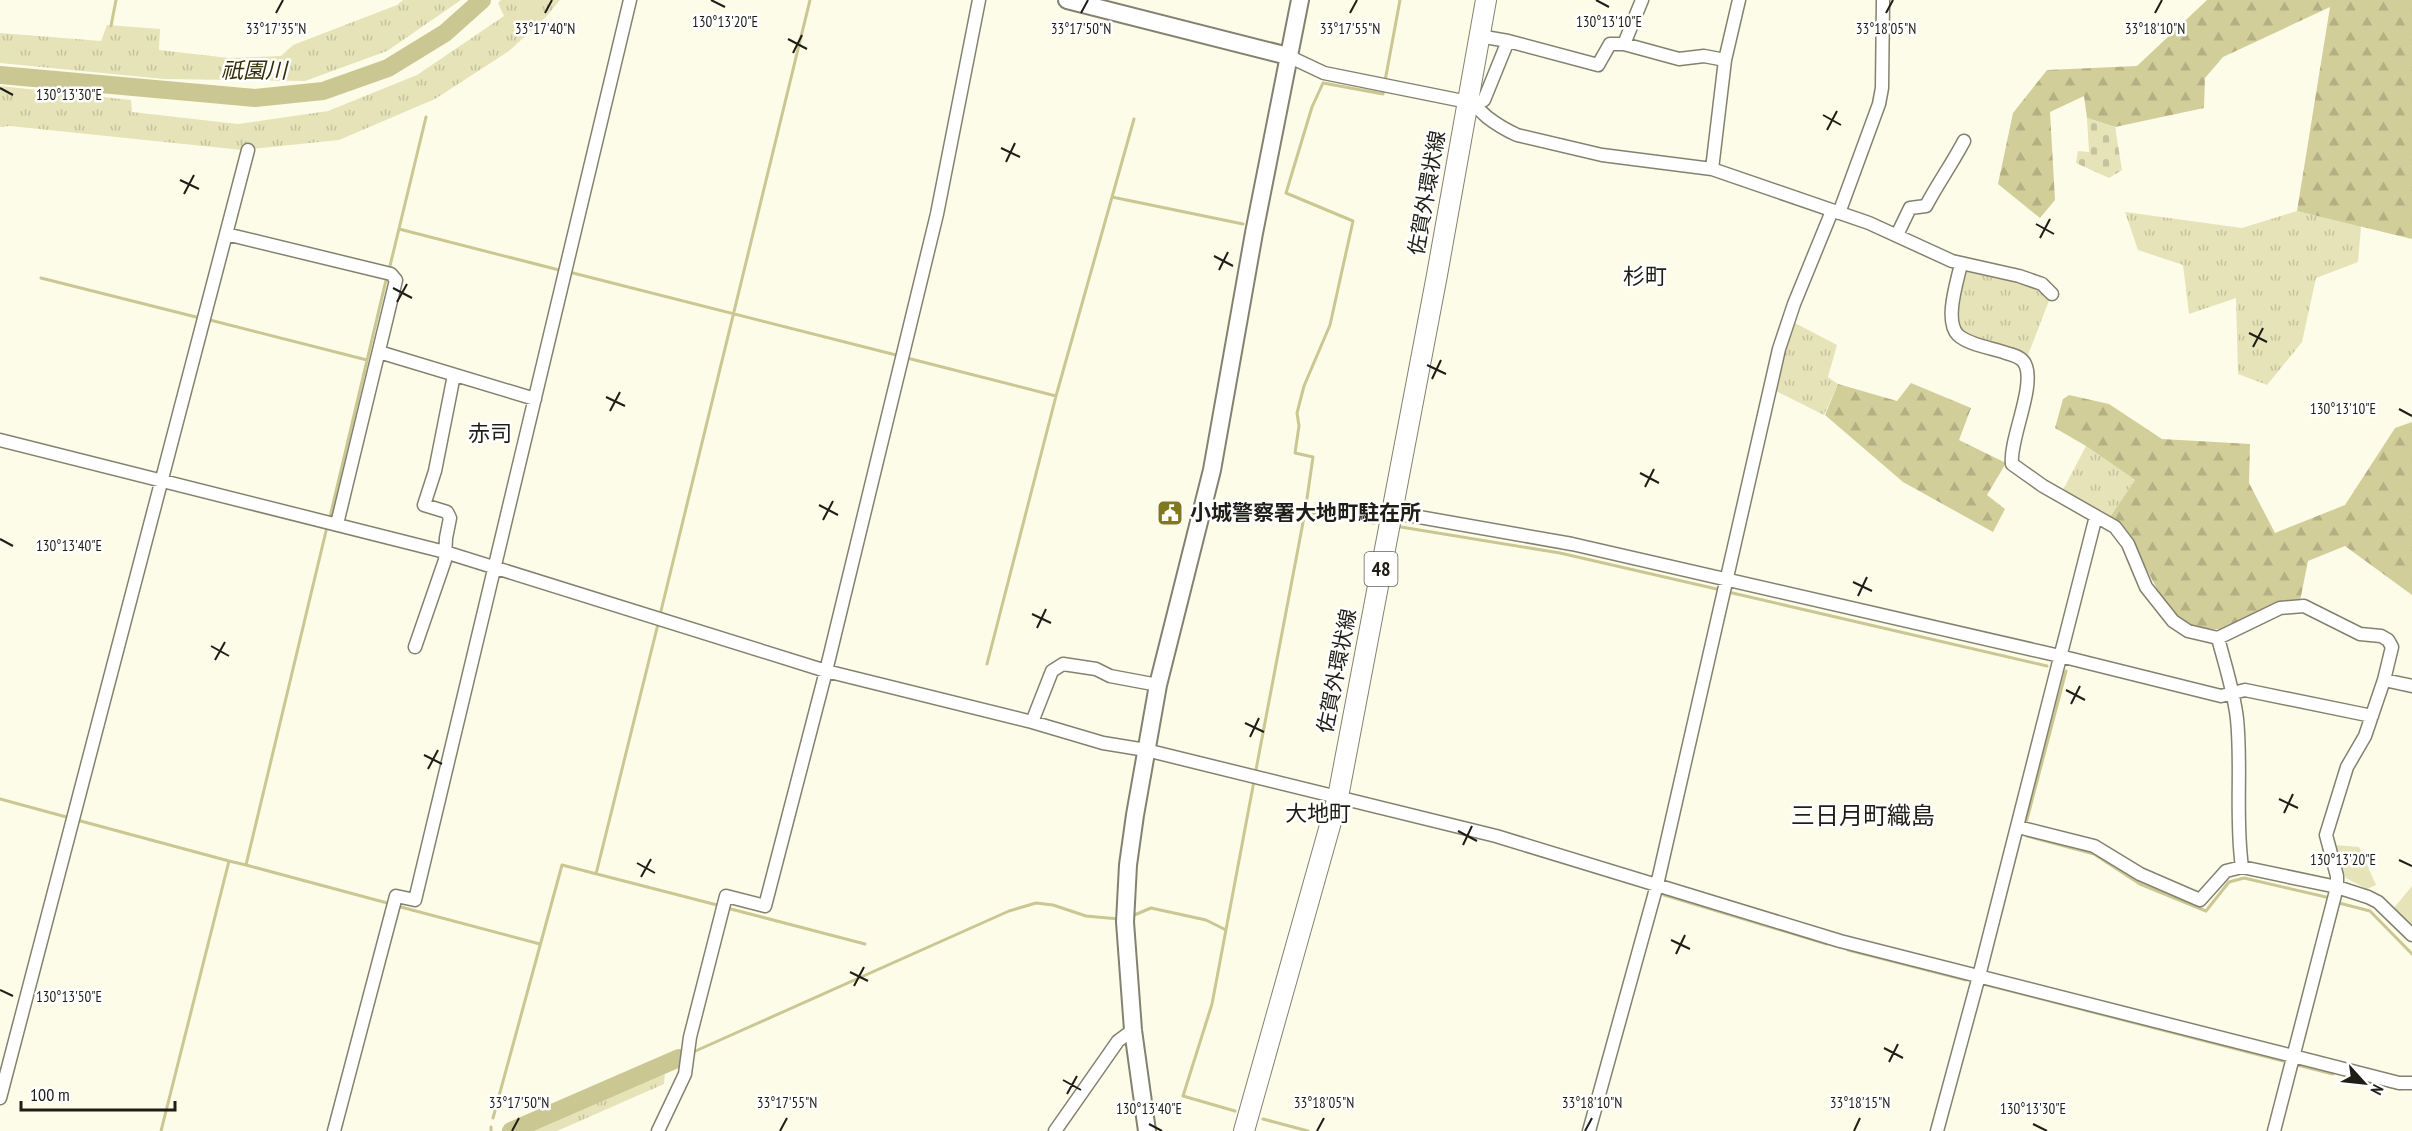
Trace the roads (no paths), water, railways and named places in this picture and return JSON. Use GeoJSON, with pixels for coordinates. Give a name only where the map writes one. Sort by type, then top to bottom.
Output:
{"type":"FeatureCollection","features":[{"type":"Feature","properties":{"kind":"main road","name":"佐賀外環状線"},"geometry":{"type":"LineString","coordinates":[[1249,1130],[1338,797],[1391,512],[1472,104],[1479,36],[1486,0]]}},
{"type":"Feature","properties":{"kind":"street"},"geometry":{"type":"LineString","coordinates":[[334,1131],[396,896],[415,900],[630,0]]}},
{"type":"Feature","properties":{"kind":"street"},"geometry":{"type":"LineString","coordinates":[[658,1131],[685,1074],[690,1037],[726,896],[765,906],[826,671],[937,214],[979,0]]}},
{"type":"Feature","properties":{"kind":"street"},"geometry":{"type":"LineString","coordinates":[[1068,0],[1288,56],[1324,73],[1472,104],[1517,135],[1602,155],[1712,169],[1897,235],[1961,264],[2019,276],[2042,284],[2052,294]]}},
{"type":"Feature","properties":{"kind":"street"},"geometry":{"type":"LineString","coordinates":[[1147,1131],[1133,1030],[1125,918],[1128,865],[1158,685],[1212,470],[1300,0]]}},
{"type":"Feature","properties":{"kind":"street"},"geometry":{"type":"LineString","coordinates":[[1624,44],[1642,0]]}},
{"type":"Feature","properties":{"kind":"street"},"geometry":{"type":"LineString","coordinates":[[1712,169],[1725,60],[1739,0]]}},
{"type":"Feature","properties":{"kind":"street"},"geometry":{"type":"LineString","coordinates":[[1589,1131],[1656,885],[1779,349],[1794,304],[1836,212],[1879,104],[1882,88],[1879,1]]}},
{"type":"Feature","properties":{"kind":"street"},"geometry":{"type":"LineString","coordinates":[[1479,36],[1508,41],[1598,65],[1610,44],[1624,44],[1679,59],[1704,56],[1725,60]]}},
{"type":"Feature","properties":{"kind":"street"},"geometry":{"type":"LineString","coordinates":[[1472,104],[1485,100],[1508,41]]}},
{"type":"Feature","properties":{"kind":"street"},"geometry":{"type":"LineString","coordinates":[[1897,235],[1910,208],[1926,206],[1964,141]]}},
{"type":"Feature","properties":{"kind":"street"},"geometry":{"type":"LineString","coordinates":[[0,1098],[248,150]]}},
{"type":"Feature","properties":{"kind":"street"},"geometry":{"type":"LineString","coordinates":[[226,234],[387,273],[396,280],[379,352],[331,522]]}},
{"type":"Feature","properties":{"kind":"street"},"geometry":{"type":"LineString","coordinates":[[1961,264],[1951,316],[1952,326],[1958,335],[1967,340],[2016,356],[2025,362],[2028,373],[2021,421],[2011,455],[2012,464],[2043,486],[2115,526],[2128,544],[2146,587],[2173,621],[2188,631],[2218,638],[2280,608],[2304,606],[2360,634],[2381,636],[2388,640],[2392,647],[2384,680],[2365,736],[2347,767],[2326,835],[2337,876],[2337,887],[2274,1131]]}},
{"type":"Feature","properties":{"kind":"street"},"geometry":{"type":"LineString","coordinates":[[379,352],[535,399]]}},
{"type":"Feature","properties":{"kind":"street"},"geometry":{"type":"LineString","coordinates":[[415,647],[445,560],[450,518],[447,512],[424,505],[435,471],[454,375]]}},
{"type":"Feature","properties":{"kind":"street"},"geometry":{"type":"LineString","coordinates":[[0,440],[161,478],[445,552],[826,671],[1032,722],[1103,743],[1146,750],[1496,836],[1840,941],[2293,1058],[2399,1083],[2412,1083]]}},
{"type":"Feature","properties":{"kind":"street"},"geometry":{"type":"LineString","coordinates":[[1391,512],[1572,544],[2060,656],[2221,696],[2245,690],[2372,716]]}},
{"type":"Feature","properties":{"kind":"street"},"geometry":{"type":"LineString","coordinates":[[1937,1131],[2018,827],[2096,516]]}},
{"type":"Feature","properties":{"kind":"street"},"geometry":{"type":"LineString","coordinates":[[2218,638],[2237,719],[2238,839],[2242,867]]}},
{"type":"Feature","properties":{"kind":"street"},"geometry":{"type":"LineString","coordinates":[[1032,722],[1052,671],[1063,664],[1096,669],[1110,676],[1158,685]]}},
{"type":"Feature","properties":{"kind":"street"},"geometry":{"type":"LineString","coordinates":[[2384,680],[2412,686]]}},
{"type":"Feature","properties":{"kind":"street"},"geometry":{"type":"LineString","coordinates":[[2018,827],[2094,846],[2140,874],[2200,900],[2226,871],[2242,867],[2337,887],[2378,902],[2412,935]]}},
{"type":"Feature","properties":{"kind":"street"},"geometry":{"type":"LineString","coordinates":[[1055,1131],[1118,1041],[1133,1030]]}},
{"type":"Feature","properties":{"kind":"waterway"},"geometry":{"type":"LineString","coordinates":[[111,26],[116,0]]}},
{"type":"Feature","properties":{"kind":"waterway","name":"祇園川"},"geometry":{"type":"LineString","coordinates":[[0,75],[255,98],[323,91],[388,68],[445,33],[482,0]]}},
{"type":"Feature","properties":{"kind":"waterway"},"geometry":{"type":"LineString","coordinates":[[660,615],[810,0]]}},
{"type":"Feature","properties":{"kind":"waterway"},"geometry":{"type":"LineString","coordinates":[[1385,81],[1400,0]]}},
{"type":"Feature","properties":{"kind":"waterway"},"geometry":{"type":"LineString","coordinates":[[1255,775],[1305,512],[1313,457],[1295,453],[1299,426],[1297,413],[1304,386],[1330,325],[1353,221],[1286,193],[1312,107],[1323,83],[1383,94],[1384,87]]}},
{"type":"Feature","properties":{"kind":"waterway"},"geometry":{"type":"LineString","coordinates":[[389,270],[426,117]]}},
{"type":"Feature","properties":{"kind":"waterway"},"geometry":{"type":"LineString","coordinates":[[987,664],[1056,396],[1134,119]]}},
{"type":"Feature","properties":{"kind":"waterway"},"geometry":{"type":"LineString","coordinates":[[1112,197],[1243,224]]}},
{"type":"Feature","properties":{"kind":"waterway"},"geometry":{"type":"LineString","coordinates":[[399,229],[563,271]]}},
{"type":"Feature","properties":{"kind":"waterway"},"geometry":{"type":"LineString","coordinates":[[569,272],[900,356]]}},
{"type":"Feature","properties":{"kind":"waterway"},"geometry":{"type":"LineString","coordinates":[[329,521],[387,276]]}},
{"type":"Feature","properties":{"kind":"waterway"},"geometry":{"type":"LineString","coordinates":[[41,278],[200,318]]}},
{"type":"Feature","properties":{"kind":"waterway"},"geometry":{"type":"LineString","coordinates":[[206,319],[367,360]]}},
{"type":"Feature","properties":{"kind":"waterway"},"geometry":{"type":"LineString","coordinates":[[907,358],[1056,396]]}},
{"type":"Feature","properties":{"kind":"waterway"},"geometry":{"type":"LineString","coordinates":[[1305,512],[1374,523]]}},
{"type":"Feature","properties":{"kind":"waterway"},"geometry":{"type":"LineString","coordinates":[[161,1131],[229,861],[246,865],[327,527]]}},
{"type":"Feature","properties":{"kind":"waterway"},"geometry":{"type":"LineString","coordinates":[[1401,527],[1560,553],[1721,590]]}},
{"type":"Feature","properties":{"kind":"waterway"},"geometry":{"type":"LineString","coordinates":[[1728,592],[2047,666]]}},
{"type":"Feature","properties":{"kind":"waterway"},"geometry":{"type":"LineString","coordinates":[[596,874],[658,624]]}},
{"type":"Feature","properties":{"kind":"waterway"},"geometry":{"type":"LineString","coordinates":[[2026,823],[2066,671]]}},
{"type":"Feature","properties":{"kind":"waterway"},"geometry":{"type":"LineString","coordinates":[[1235,1111],[1183,1096],[1212,1004],[1254,781]]}},
{"type":"Feature","properties":{"kind":"waterway"},"geometry":{"type":"LineString","coordinates":[[0,799],[70,818]]}},
{"type":"Feature","properties":{"kind":"waterway"},"geometry":{"type":"LineString","coordinates":[[77,820],[229,861]]}},
{"type":"Feature","properties":{"kind":"waterway"},"geometry":{"type":"LineString","coordinates":[[2027,836],[2094,854],[2140,884],[2206,911],[2229,882],[2244,878],[2326,897]]}},
{"type":"Feature","properties":{"kind":"waterway"},"geometry":{"type":"LineString","coordinates":[[246,865],[391,904]]}},
{"type":"Feature","properties":{"kind":"waterway"},"geometry":{"type":"LineString","coordinates":[[493,1118],[562,865],[721,906]]}},
{"type":"Feature","properties":{"kind":"waterway"},"geometry":{"type":"LineString","coordinates":[[1664,895],[1827,944]]}},
{"type":"Feature","properties":{"kind":"waterway"},"geometry":{"type":"LineString","coordinates":[[691,1053],[1009,911],[1036,903],[1053,905],[1086,916],[1119,919]]}},
{"type":"Feature","properties":{"kind":"waterway"},"geometry":{"type":"LineString","coordinates":[[2339,903],[2370,911],[2412,954]]}},
{"type":"Feature","properties":{"kind":"waterway"},"geometry":{"type":"LineString","coordinates":[[397,906],[540,944]]}},
{"type":"Feature","properties":{"kind":"waterway"},"geometry":{"type":"LineString","coordinates":[[727,908],[865,944]]}},
{"type":"Feature","properties":{"kind":"waterway"},"geometry":{"type":"LineString","coordinates":[[1132,916],[1151,908],[1206,920],[1226,930]]}},
{"type":"Feature","properties":{"kind":"waterway"},"geometry":{"type":"LineString","coordinates":[[1848,950],[1966,980]]}},
{"type":"Feature","properties":{"kind":"waterway"},"geometry":{"type":"LineString","coordinates":[[1987,985],[2283,1061]]}},
{"type":"Feature","properties":{"kind":"waterway"},"geometry":{"type":"LineString","coordinates":[[511,1131],[679,1058]]}},
{"type":"Feature","properties":{"kind":"waterway"},"geometry":{"type":"LineString","coordinates":[[2297,1065],[2333,1074]]}},
{"type":"Feature","properties":{"kind":"waterway"},"geometry":{"type":"LineString","coordinates":[[2346,1077],[2401,1089]]}},
{"type":"Feature","properties":{"kind":"waterway"},"geometry":{"type":"LineString","coordinates":[[1263,1119],[1308,1131]]}},
{"type":"Feature","properties":{"kind":"place","name":"小城警察署大地町駐在所"},"geometry":{"type":"Point","coordinates":[1170,513]}},
{"type":"Feature","properties":{"kind":"district","name":"杉町"},"geometry":{"type":"Point","coordinates":[1645,276]}},
{"type":"Feature","properties":{"kind":"district","name":"赤司"},"geometry":{"type":"Point","coordinates":[490,433]}},
{"type":"Feature","properties":{"kind":"district","name":"大地町"},"geometry":{"type":"Point","coordinates":[1318,813]}},
{"type":"Feature","properties":{"kind":"district","name":"三日月町織島"},"geometry":{"type":"Point","coordinates":[1863,816]}}]}
